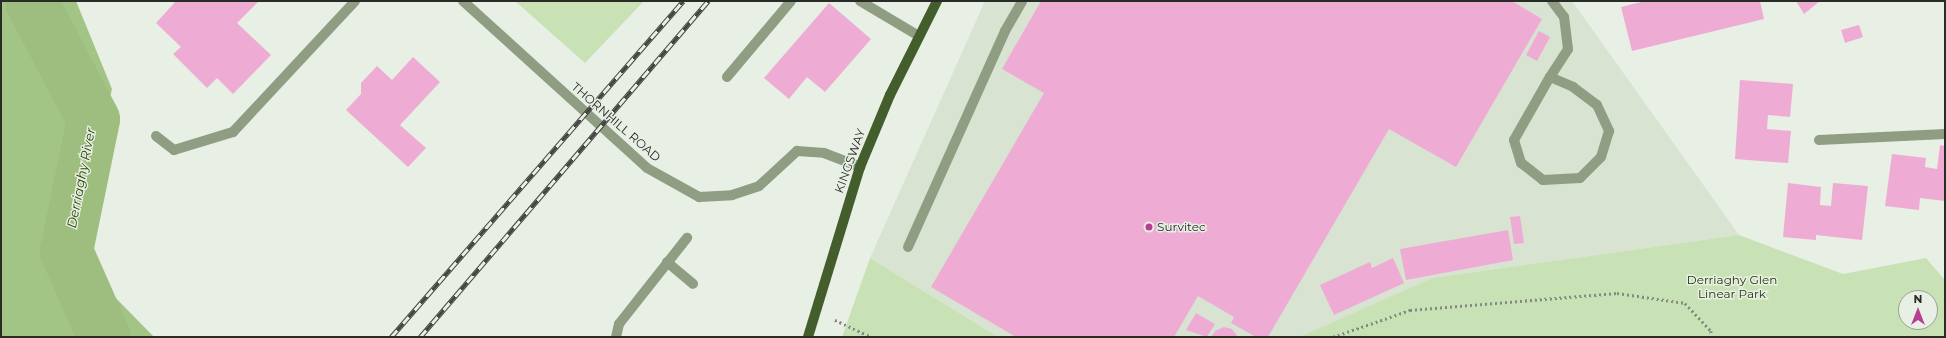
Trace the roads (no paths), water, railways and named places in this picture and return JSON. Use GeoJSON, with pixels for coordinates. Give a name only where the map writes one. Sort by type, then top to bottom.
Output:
{"type":"FeatureCollection","features":[{"type":"Feature","properties":{"kind":"main road","name":"KINGSWAY"},"geometry":{"type":"LineString","coordinates":[[808,337],[814,311],[860,167],[890,95],[937,1]]}},
{"type":"Feature","properties":{"kind":"street"},"geometry":{"type":"LineString","coordinates":[[156,136],[174,150],[232,132],[355,1]]}},
{"type":"Feature","properties":{"kind":"street","name":"THORNHILL ROAD"},"geometry":{"type":"LineString","coordinates":[[463,1],[546,79],[625,146],[647,168],[698,197],[732,195],[759,186],[797,151],[824,152],[860,167]]}},
{"type":"Feature","properties":{"kind":"street"},"geometry":{"type":"LineString","coordinates":[[727,78],[791,1]]}},
{"type":"Feature","properties":{"kind":"street"},"geometry":{"type":"LineString","coordinates":[[860,1],[919,36]]}},
{"type":"Feature","properties":{"kind":"street"},"geometry":{"type":"LineString","coordinates":[[908,247],[1005,31],[1022,1]]}},
{"type":"Feature","properties":{"kind":"street"},"geometry":{"type":"LineString","coordinates":[[1550,77],[1573,87],[1597,105],[1609,131],[1601,157],[1580,178],[1543,180],[1521,163],[1514,140],[1550,77],[1568,48],[1564,17],[1552,1]]}},
{"type":"Feature","properties":{"kind":"street"},"geometry":{"type":"LineString","coordinates":[[1819,140],[1945,134]]}},
{"type":"Feature","properties":{"kind":"street"},"geometry":{"type":"LineString","coordinates":[[616,337],[619,324],[687,238]]}},
{"type":"Feature","properties":{"kind":"street"},"geometry":{"type":"LineString","coordinates":[[667,262],[693,284]]}},
{"type":"Feature","properties":{"kind":"waterway","name":"Derriaghy River"},"geometry":{"type":"LineString","coordinates":[[31,1],[93,119],[66,251],[104,337]]}},
{"type":"Feature","properties":{"kind":"railway"},"geometry":{"type":"LineString","coordinates":[[391,337],[683,1]]}},
{"type":"Feature","properties":{"kind":"railway"},"geometry":{"type":"LineString","coordinates":[[420,337],[708,1]]}},
{"type":"Feature","properties":{"kind":"place","name":"Survitec"},"geometry":{"type":"Point","coordinates":[1149,227]}},
{"type":"Feature","properties":{"kind":"park label","name":"Derriaghy Glen Linear Park"},"geometry":{"type":"Point","coordinates":[1732,287]}}]}
